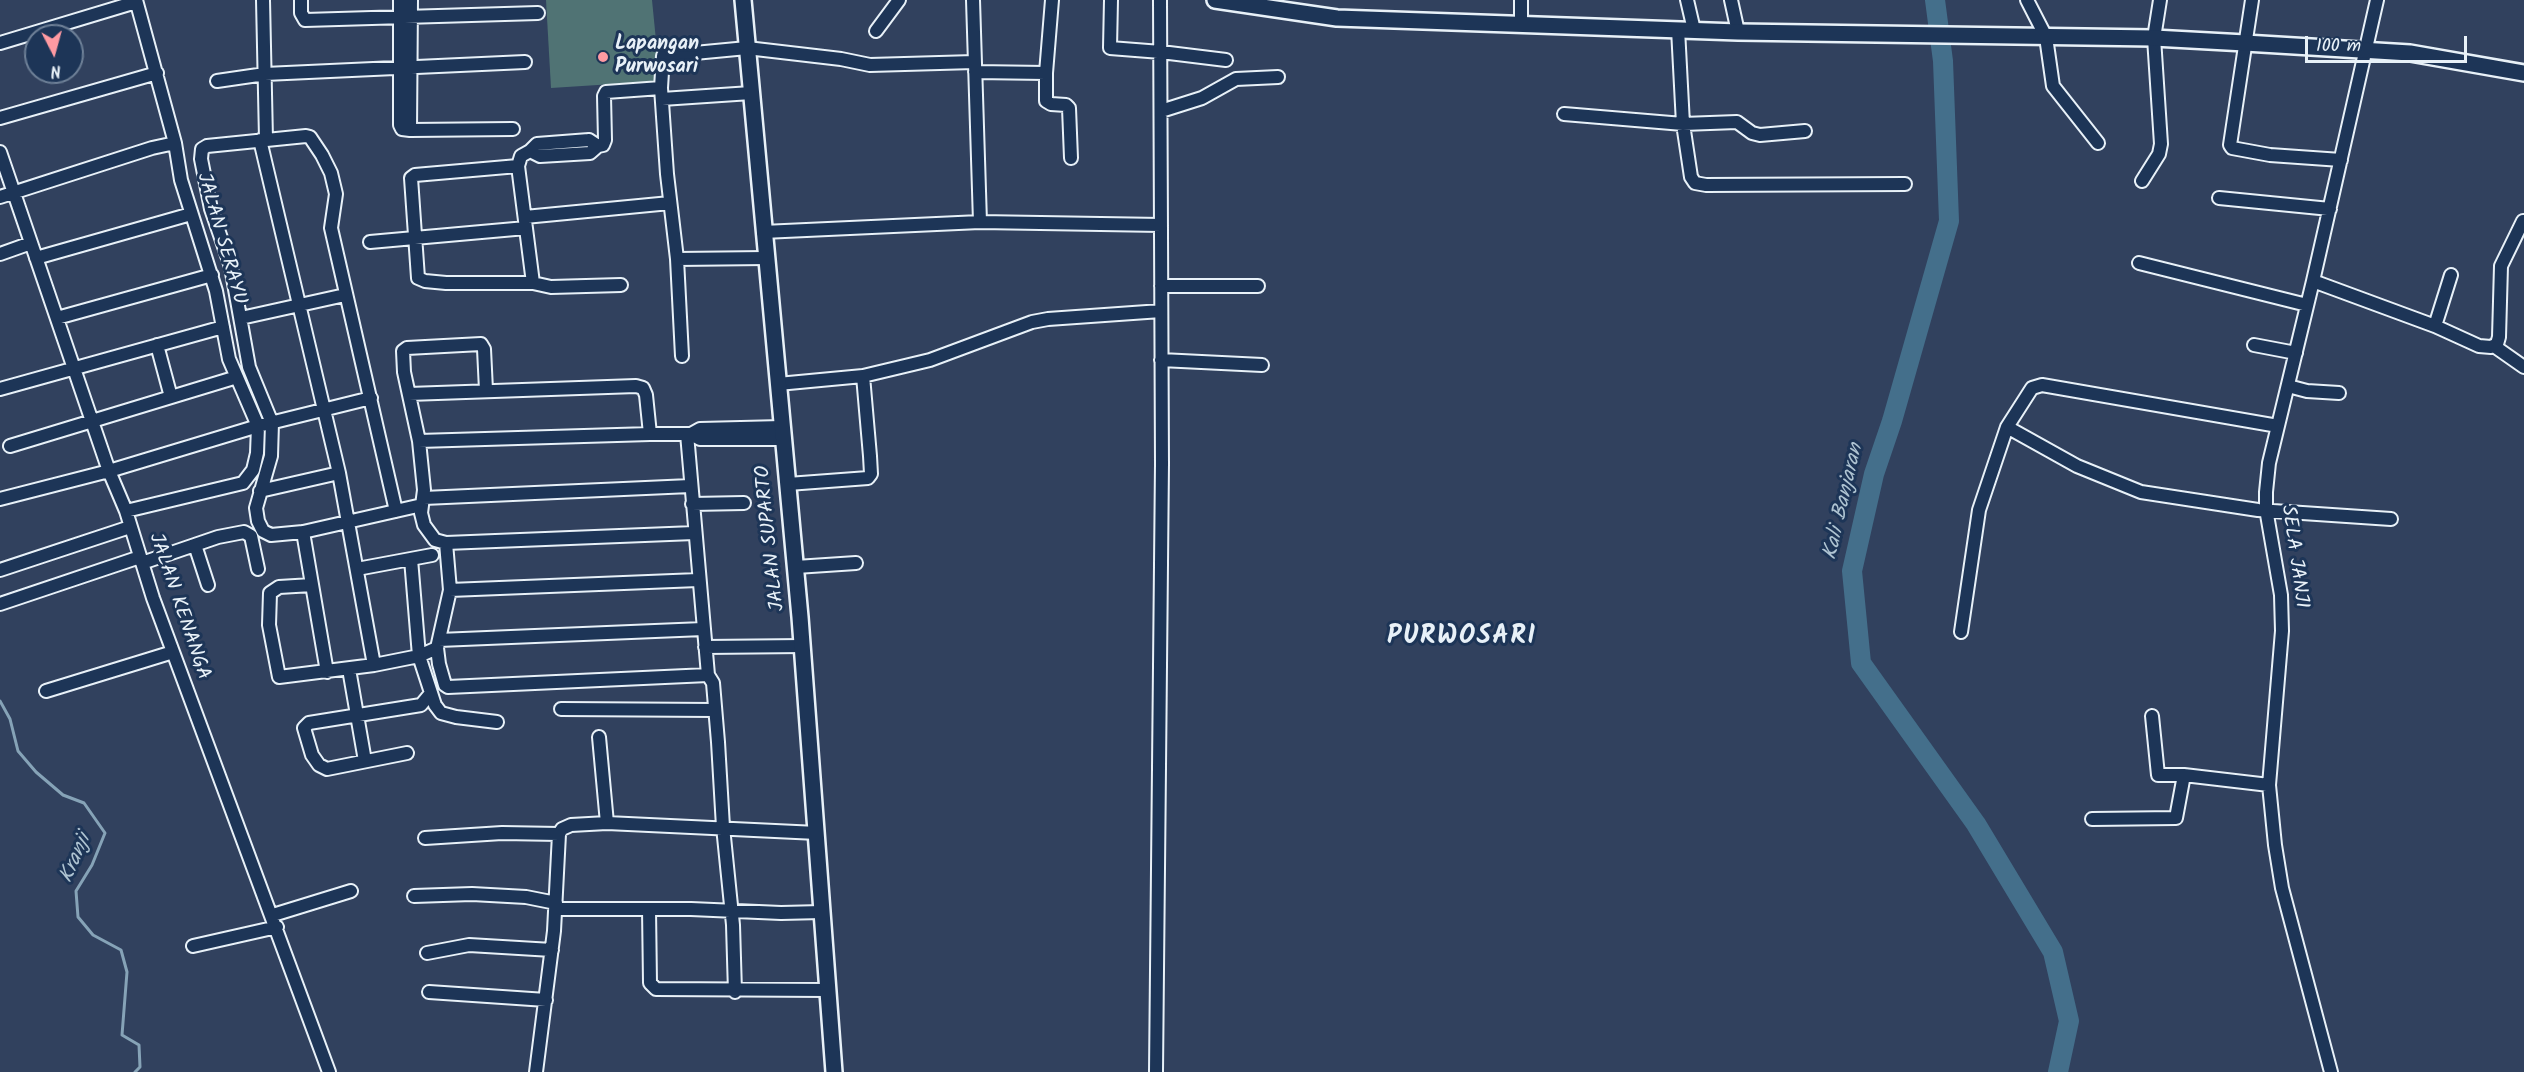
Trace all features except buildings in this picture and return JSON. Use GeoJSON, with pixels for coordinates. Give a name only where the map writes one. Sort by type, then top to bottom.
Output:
{"type":"FeatureCollection","features":[{"type":"Feature","properties":{"kind":"street"},"geometry":{"type":"LineString","coordinates":[[263,0],[265,74],[263,140],[339,473],[374,665]]}},
{"type":"Feature","properties":{"kind":"street"},"geometry":{"type":"LineString","coordinates":[[301,0],[301,14],[305,20],[538,13]]}},
{"type":"Feature","properties":{"kind":"street"},"geometry":{"type":"LineString","coordinates":[[400,0],[406,17]]}},
{"type":"Feature","properties":{"kind":"street"},"geometry":{"type":"LineString","coordinates":[[411,0],[406,17],[410,130],[513,129]]}},
{"type":"Feature","properties":{"kind":"street","name":"JALAN SUPARTO"},"geometry":{"type":"LineString","coordinates":[[743,0],[803,646],[834,1072]]}},
{"type":"Feature","properties":{"kind":"street"},"geometry":{"type":"LineString","coordinates":[[876,31],[899,0]]}},
{"type":"Feature","properties":{"kind":"street"},"geometry":{"type":"LineString","coordinates":[[973,0],[980,222]]}},
{"type":"Feature","properties":{"kind":"street"},"geometry":{"type":"LineString","coordinates":[[1052,0],[1046,100],[1051,104],[1066,105],[1069,108],[1071,158]]}},
{"type":"Feature","properties":{"kind":"street"},"geometry":{"type":"LineString","coordinates":[[1111,0],[1110,48],[1226,60]]}},
{"type":"Feature","properties":{"kind":"street"},"geometry":{"type":"LineString","coordinates":[[1156,1072],[1161,540],[1160,0]]}},
{"type":"Feature","properties":{"kind":"street"},"geometry":{"type":"LineString","coordinates":[[1215,0],[1337,18],[1738,32],[2154,38],[2245,43],[2410,53],[2524,73]]}},
{"type":"Feature","properties":{"kind":"street"},"geometry":{"type":"LineString","coordinates":[[1521,0],[1521,24]]}},
{"type":"Feature","properties":{"kind":"street"},"geometry":{"type":"LineString","coordinates":[[1687,0],[1694,30]]}},
{"type":"Feature","properties":{"kind":"street"},"geometry":{"type":"LineString","coordinates":[[1731,0],[1738,32]]}},
{"type":"Feature","properties":{"kind":"street"},"geometry":{"type":"LineString","coordinates":[[2027,0],[2046,37],[2053,86],[2098,144]]}},
{"type":"Feature","properties":{"kind":"street"},"geometry":{"type":"LineString","coordinates":[[2142,181],[2159,154],[2161,144],[2154,38],[2160,0]]}},
{"type":"Feature","properties":{"kind":"street"},"geometry":{"type":"LineString","coordinates":[[2252,0],[2230,145],[2232,148],[2270,155],[2341,160]]}},
{"type":"Feature","properties":{"kind":"street","name":"SELA JANJI"},"geometry":{"type":"LineString","coordinates":[[2331,1072],[2282,888],[2275,845],[2269,785],[2282,631],[2281,595],[2266,509],[2269,463],[2377,0]]}},
{"type":"Feature","properties":{"kind":"street"},"geometry":{"type":"LineString","coordinates":[[0,42],[136,1]]}},
{"type":"Feature","properties":{"kind":"street","name":"JALAN SERAYU"},"geometry":{"type":"LineString","coordinates":[[126,511],[243,483],[253,470],[257,453],[258,426],[229,359],[212,275],[191,214],[182,180],[176,142],[136,1]]}},
{"type":"Feature","properties":{"kind":"street"},"geometry":{"type":"LineString","coordinates":[[1678,29],[1683,124],[1691,177],[1695,183],[1706,185],[1905,184]]}},
{"type":"Feature","properties":{"kind":"street"},"geometry":{"type":"LineString","coordinates":[[682,356],[662,94],[663,56],[747,48],[842,59],[870,65],[975,67],[1046,73]]}},
{"type":"Feature","properties":{"kind":"street"},"geometry":{"type":"LineString","coordinates":[[217,81],[265,74],[525,62]]}},
{"type":"Feature","properties":{"kind":"street"},"geometry":{"type":"LineString","coordinates":[[0,118],[157,73]]}},
{"type":"Feature","properties":{"kind":"street"},"geometry":{"type":"LineString","coordinates":[[1161,111],[1202,98],[1236,79],[1278,77]]}},
{"type":"Feature","properties":{"kind":"street"},"geometry":{"type":"LineString","coordinates":[[533,283],[518,166],[521,156],[530,151],[540,156],[590,153],[603,145],[606,92],[751,93]]}},
{"type":"Feature","properties":{"kind":"street"},"geometry":{"type":"LineString","coordinates":[[1564,114],[1683,124],[1737,122],[1752,133],[1760,135],[1805,131]]}},
{"type":"Feature","properties":{"kind":"street"},"geometry":{"type":"LineString","coordinates":[[396,511],[331,228],[336,194],[331,173],[322,155],[310,137],[306,135],[215,144],[202,149],[201,159],[211,209],[231,267],[251,374],[272,423],[271,456],[256,508],[258,521],[263,531],[271,535],[303,532],[396,511],[423,501],[690,486]]}},
{"type":"Feature","properties":{"kind":"street"},"geometry":{"type":"LineString","coordinates":[[0,197],[176,142]]}},
{"type":"Feature","properties":{"kind":"street","name":"JALAN KENANGA"},"geometry":{"type":"LineString","coordinates":[[0,152],[173,652],[275,921],[329,1072]]}},
{"type":"Feature","properties":{"kind":"street"},"geometry":{"type":"LineString","coordinates":[[518,166],[415,175],[411,178],[417,275],[421,280],[533,283],[551,287],[621,285]]}},
{"type":"Feature","properties":{"kind":"street"},"geometry":{"type":"LineString","coordinates":[[2219,198],[2330,209]]}},
{"type":"Feature","properties":{"kind":"street"},"geometry":{"type":"LineString","coordinates":[[370,242],[670,203]]}},
{"type":"Feature","properties":{"kind":"street"},"geometry":{"type":"LineString","coordinates":[[36,258],[191,214]]}},
{"type":"Feature","properties":{"kind":"street"},"geometry":{"type":"LineString","coordinates":[[2494,346],[2499,337],[2501,266],[2523,221]]}},
{"type":"Feature","properties":{"kind":"street"},"geometry":{"type":"LineString","coordinates":[[763,232],[980,222],[1161,225]]}},
{"type":"Feature","properties":{"kind":"street"},"geometry":{"type":"LineString","coordinates":[[0,254],[31,243]]}},
{"type":"Feature","properties":{"kind":"street"},"geometry":{"type":"LineString","coordinates":[[676,259],[766,258]]}},
{"type":"Feature","properties":{"kind":"street"},"geometry":{"type":"LineString","coordinates":[[2139,263],[2307,305]]}},
{"type":"Feature","properties":{"kind":"street"},"geometry":{"type":"LineString","coordinates":[[57,318],[212,275]]}},
{"type":"Feature","properties":{"kind":"street"},"geometry":{"type":"LineString","coordinates":[[2434,326],[2451,275]]}},
{"type":"Feature","properties":{"kind":"street"},"geometry":{"type":"LineString","coordinates":[[2313,281],[2434,326],[2479,346],[2494,346],[2524,367]]}},
{"type":"Feature","properties":{"kind":"street"},"geometry":{"type":"LineString","coordinates":[[1161,286],[1258,286]]}},
{"type":"Feature","properties":{"kind":"street"},"geometry":{"type":"LineString","coordinates":[[241,318],[345,295]]}},
{"type":"Feature","properties":{"kind":"street"},"geometry":{"type":"LineString","coordinates":[[778,384],[863,376],[930,360],[1032,322],[1084,315],[1161,311]]}},
{"type":"Feature","properties":{"kind":"street"},"geometry":{"type":"LineString","coordinates":[[0,389],[223,327]]}},
{"type":"Feature","properties":{"kind":"street"},"geometry":{"type":"LineString","coordinates":[[486,390],[484,349],[481,344],[407,348],[403,351],[404,372],[419,441],[424,525],[435,540],[446,543],[694,533]]}},
{"type":"Feature","properties":{"kind":"street"},"geometry":{"type":"LineString","coordinates":[[157,345],[171,397]]}},
{"type":"Feature","properties":{"kind":"street"},"geometry":{"type":"LineString","coordinates":[[2254,345],[2296,353]]}},
{"type":"Feature","properties":{"kind":"street"},"geometry":{"type":"LineString","coordinates":[[1161,360],[1262,365]]}},
{"type":"Feature","properties":{"kind":"street"},"geometry":{"type":"LineString","coordinates":[[788,484],[868,478],[871,474],[863,376]]}},
{"type":"Feature","properties":{"kind":"street"},"geometry":{"type":"LineString","coordinates":[[10,446],[237,377]]}},
{"type":"Feature","properties":{"kind":"street"},"geometry":{"type":"LineString","coordinates":[[1960,632],[1979,510],[2007,427],[2032,388],[2042,385],[2278,426]]}},
{"type":"Feature","properties":{"kind":"street"},"geometry":{"type":"LineString","coordinates":[[409,394],[636,386],[643,388],[646,396],[650,434]]}},
{"type":"Feature","properties":{"kind":"street"},"geometry":{"type":"LineString","coordinates":[[2288,386],[2306,391],[2339,393]]}},
{"type":"Feature","properties":{"kind":"street"},"geometry":{"type":"LineString","coordinates":[[0,499],[109,471],[258,426],[371,398]]}},
{"type":"Feature","properties":{"kind":"street"},"geometry":{"type":"LineString","coordinates":[[2007,427],[2084,469],[2141,492],[2258,510],[2391,519]]}},
{"type":"Feature","properties":{"kind":"street"},"geometry":{"type":"LineString","coordinates":[[419,441],[650,434],[689,434],[700,439],[783,433]]}},
{"type":"Feature","properties":{"kind":"street"},"geometry":{"type":"LineString","coordinates":[[689,434],[690,486],[698,580],[708,675],[713,683],[735,992]]}},
{"type":"Feature","properties":{"kind":"street"},"geometry":{"type":"LineString","coordinates":[[260,491],[339,473]]}},
{"type":"Feature","properties":{"kind":"street"},"geometry":{"type":"LineString","coordinates":[[692,504],[744,502]]}},
{"type":"Feature","properties":{"kind":"street"},"geometry":{"type":"LineString","coordinates":[[0,570],[130,527]]}},
{"type":"Feature","properties":{"kind":"street"},"geometry":{"type":"LineString","coordinates":[[0,604],[141,560],[244,532],[251,536],[258,569]]}},
{"type":"Feature","properties":{"kind":"street"},"geometry":{"type":"LineString","coordinates":[[303,532],[327,672]]}},
{"type":"Feature","properties":{"kind":"street"},"geometry":{"type":"LineString","coordinates":[[446,543],[450,590],[438,644],[439,664],[445,685],[448,687],[708,675]]}},
{"type":"Feature","properties":{"kind":"street"},"geometry":{"type":"LineString","coordinates":[[195,545],[208,585]]}},
{"type":"Feature","properties":{"kind":"street"},"geometry":{"type":"LineString","coordinates":[[357,569],[432,555]]}},
{"type":"Feature","properties":{"kind":"street"},"geometry":{"type":"LineString","coordinates":[[411,559],[419,656],[435,705],[441,713],[497,722]]}},
{"type":"Feature","properties":{"kind":"street"},"geometry":{"type":"LineString","coordinates":[[795,567],[856,563]]}},
{"type":"Feature","properties":{"kind":"street"},"geometry":{"type":"LineString","coordinates":[[450,590],[698,580]]}},
{"type":"Feature","properties":{"kind":"street"},"geometry":{"type":"LineString","coordinates":[[312,585],[279,587],[270,593],[269,626],[279,678],[349,669],[419,656],[438,644],[703,629]]}},
{"type":"Feature","properties":{"kind":"street"},"geometry":{"type":"LineString","coordinates":[[705,647],[803,646]]}},
{"type":"Feature","properties":{"kind":"street"},"geometry":{"type":"LineString","coordinates":[[46,691],[173,652]]}},
{"type":"Feature","properties":{"kind":"street"},"geometry":{"type":"LineString","coordinates":[[349,669],[364,761]]}},
{"type":"Feature","properties":{"kind":"street"},"geometry":{"type":"LineString","coordinates":[[407,753],[335,769],[323,768],[312,755],[304,728],[309,723],[421,705],[431,693]]}},
{"type":"Feature","properties":{"kind":"street"},"geometry":{"type":"LineString","coordinates":[[561,709],[715,710]]}},
{"type":"Feature","properties":{"kind":"street"},"geometry":{"type":"LineString","coordinates":[[2152,716],[2158,775],[2184,775],[2269,785]]}},
{"type":"Feature","properties":{"kind":"street"},"geometry":{"type":"LineString","coordinates":[[599,737],[607,823]]}},
{"type":"Feature","properties":{"kind":"street"},"geometry":{"type":"LineString","coordinates":[[2092,819],[2176,818],[2184,775]]}},
{"type":"Feature","properties":{"kind":"street"},"geometry":{"type":"LineString","coordinates":[[536,1072],[552,950],[560,834],[565,826],[607,823],[816,833]]}},
{"type":"Feature","properties":{"kind":"street"},"geometry":{"type":"LineString","coordinates":[[425,838],[502,833],[560,834]]}},
{"type":"Feature","properties":{"kind":"street"},"geometry":{"type":"LineString","coordinates":[[192,946],[275,921],[351,891]]}},
{"type":"Feature","properties":{"kind":"street"},"geometry":{"type":"LineString","coordinates":[[414,896],[526,897],[556,906],[781,914],[822,912]]}},
{"type":"Feature","properties":{"kind":"street"},"geometry":{"type":"LineString","coordinates":[[649,909],[650,983],[652,987],[662,991],[828,990]]}},
{"type":"Feature","properties":{"kind":"street"},"geometry":{"type":"LineString","coordinates":[[427,953],[469,945],[552,950]]}},
{"type":"Feature","properties":{"kind":"street"},"geometry":{"type":"LineString","coordinates":[[429,992],[546,1000]]}},
{"type":"Feature","properties":{"kind":"green space","name":"Lapangan Purwosari"},"geometry":{"type":"Polygon","coordinates":[[[546,0],[652,0],[660,81],[551,88],[546,0]]]}},
{"type":"Feature","properties":{"kind":"waterway","name":"Kali Banjaran"},"geometry":{"type":"LineString","coordinates":[[1935,0],[1943,61],[1949,221],[1892,421],[1874,474],[1852,571],[1861,663],[1976,824],[2053,952],[2069,1021],[2058,1072]]}},
{"type":"Feature","properties":{"kind":"waterway","name":"Kranji"},"geometry":{"type":"LineString","coordinates":[[0,701],[10,719],[18,751],[36,772],[63,795],[84,803],[105,833],[92,865],[76,891],[78,917],[93,935],[121,950],[127,972],[122,1035],[139,1045],[140,1067],[135,1072]]}},
{"type":"Feature","properties":{"kind":"place","name":"Lapangan Purwosari"},"geometry":{"type":"Point","coordinates":[603,57]}},
{"type":"Feature","properties":{"kind":"district","name":"PURWOSARI"},"geometry":{"type":"Point","coordinates":[1462,639]}}]}
